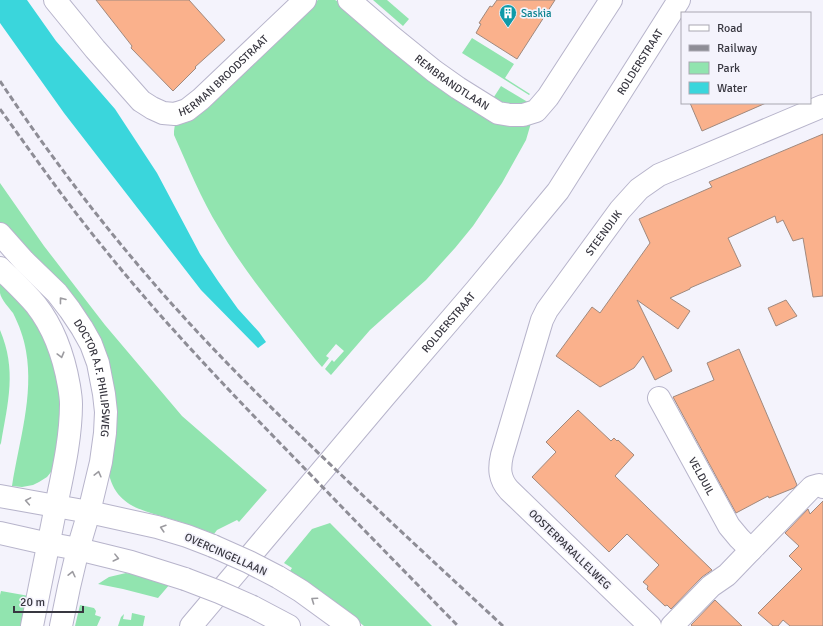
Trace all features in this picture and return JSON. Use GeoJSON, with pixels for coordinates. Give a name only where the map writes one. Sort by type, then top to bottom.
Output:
{"type":"FeatureCollection","features":[{"type":"Feature","properties":{"kind":"street","name":"HERMAN BROODSTRAAT"},"geometry":{"type":"LineString","coordinates":[[55,0],[94,49],[141,100],[152,108],[163,113],[175,114],[187,110],[201,99],[305,0]]}},
{"type":"Feature","properties":{"kind":"street","name":"REMBRANDTLAAN"},"geometry":{"type":"LineString","coordinates":[[348,0],[392,37],[458,88],[498,113],[523,115],[536,111],[548,97],[611,0]]}},
{"type":"Feature","properties":{"kind":"street","name":"ROLDERSTRAAT"},"geometry":{"type":"LineString","coordinates":[[191,626],[558,191],[679,0]]}},
{"type":"Feature","properties":{"kind":"street","name":"STEENDIJK"},"geometry":{"type":"LineString","coordinates":[[500,466],[542,320],[547,310],[620,210],[632,196],[644,185],[659,175],[823,106]]}},
{"type":"Feature","properties":{"kind":"street","name":"DOCTOR A.F. PHILIPSWEG"},"geometry":{"type":"LineString","coordinates":[[0,234],[24,261],[57,293],[82,328],[91,344],[98,363],[104,394],[106,412],[101,462],[78,549],[61,626]]}},
{"type":"Feature","properties":{"kind":"street","name":"DOCTOR A.F. PHILIPSWEG"},"geometry":{"type":"LineString","coordinates":[[0,268],[36,305],[50,326],[60,348],[68,378],[71,402],[68,443],[32,626]]}},
{"type":"Feature","properties":{"kind":"street","name":"VELDUIL"},"geometry":{"type":"LineString","coordinates":[[659,398],[729,526],[738,538],[751,550]]}},
{"type":"Feature","properties":{"kind":"street","name":"OOSTERPARALLELWEG"},"geometry":{"type":"LineString","coordinates":[[500,466],[501,479],[504,485],[650,626]]}},
{"type":"Feature","properties":{"kind":"street"},"geometry":{"type":"LineString","coordinates":[[672,626],[711,586],[727,575],[812,487],[819,485],[823,488]]}},
{"type":"Feature","properties":{"kind":"street","name":"OVERCINGELLAAN"},"geometry":{"type":"LineString","coordinates":[[0,496],[89,512],[157,527],[187,536],[249,562],[278,577],[301,591],[349,626]]}},
{"type":"Feature","properties":{"kind":"street"},"geometry":{"type":"LineString","coordinates":[[0,533],[78,549],[131,562],[185,579],[252,606],[289,626]]}},
{"type":"Feature","properties":{"kind":"green space"},"geometry":{"type":"Polygon","coordinates":[[[318,0],[335,0],[339,2],[531,123],[526,140],[502,183],[473,226],[426,280],[370,330],[331,375],[325,369],[332,360],[334,362],[344,351],[336,344],[326,356],[329,358],[322,367],[277,311],[241,262],[212,217],[174,135],[175,124],[318,0]]]}},
{"type":"Feature","properties":{"kind":"green space"},"geometry":{"type":"Polygon","coordinates":[[[373,0],[387,0],[409,19],[403,26],[373,0]]]}},
{"type":"Feature","properties":{"kind":"green space"},"geometry":{"type":"Polygon","coordinates":[[[472,38],[514,64],[505,78],[530,94],[529,95],[462,53],[472,38]]]}},
{"type":"Feature","properties":{"kind":"green space"},"geometry":{"type":"Polygon","coordinates":[[[501,86],[531,104],[514,109],[492,100],[501,86]]]}},
{"type":"Feature","properties":{"kind":"green space"},"geometry":{"type":"Polygon","coordinates":[[[0,183],[44,246],[105,325],[182,416],[267,490],[239,522],[237,520],[217,530],[214,534],[141,510],[124,500],[117,492],[112,483],[108,470],[113,393],[0,225],[0,183]]]}},
{"type":"Feature","properties":{"kind":"green space"},"geometry":{"type":"Polygon","coordinates":[[[0,277],[41,326],[63,391],[55,467],[47,477],[39,482],[22,487],[12,486],[25,418],[28,368],[23,336],[13,313],[5,303],[0,293],[0,277]]]}},
{"type":"Feature","properties":{"kind":"green space"},"geometry":{"type":"Polygon","coordinates":[[[0,330],[8,359],[10,386],[0,445],[0,330]]]}},
{"type":"Feature","properties":{"kind":"green space"},"geometry":{"type":"Polygon","coordinates":[[[330,523],[432,626],[364,626],[322,592],[290,571],[292,568],[284,563],[312,529],[330,523]]]}},
{"type":"Feature","properties":{"kind":"green space"},"geometry":{"type":"Polygon","coordinates":[[[126,573],[170,584],[158,598],[98,584],[109,577],[126,573]]]}},
{"type":"Feature","properties":{"kind":"green space"},"geometry":{"type":"Polygon","coordinates":[[[1,591],[29,596],[25,626],[0,626],[1,591]]]}},
{"type":"Feature","properties":{"kind":"green space"},"geometry":{"type":"Polygon","coordinates":[[[80,605],[94,608],[96,611],[95,615],[101,617],[97,626],[75,626],[80,605]]]}},
{"type":"Feature","properties":{"kind":"green space"},"geometry":{"type":"Polygon","coordinates":[[[132,613],[145,616],[143,626],[118,626],[121,617],[124,614],[123,619],[131,620],[132,613]]]}},
{"type":"Feature","properties":{"kind":"water"},"geometry":{"type":"Polygon","coordinates":[[[0,0],[27,0],[56,41],[115,109],[157,173],[200,254],[238,309],[266,342],[258,348],[201,290],[64,113],[0,23],[0,0]]]}},
{"type":"Feature","properties":{"kind":"building"},"geometry":{"type":"Polygon","coordinates":[[[96,0],[189,0],[225,40],[195,67],[196,68],[173,91],[131,48],[132,46],[96,0]]]}},
{"type":"Feature","properties":{"kind":"building","name":"Saskia"},"geometry":{"type":"Polygon","coordinates":[[[497,0],[555,0],[517,59],[476,33],[481,24],[479,23],[490,6],[492,7],[497,0]]]}},
{"type":"Feature","properties":{"kind":"building"},"geometry":{"type":"Polygon","coordinates":[[[690,104],[764,104],[702,131],[690,104]]]}},
{"type":"Feature","properties":{"kind":"building"},"geometry":{"type":"Polygon","coordinates":[[[823,134],[823,296],[813,297],[803,238],[793,241],[783,220],[777,223],[775,216],[728,238],[741,266],[670,298],[690,311],[678,329],[637,300],[672,371],[655,380],[643,356],[634,368],[600,387],[556,356],[592,307],[600,313],[650,243],[639,219],[712,187],[709,182],[823,134]]]}},
{"type":"Feature","properties":{"kind":"building"},"geometry":{"type":"Polygon","coordinates":[[[786,300],[797,316],[776,326],[768,308],[786,300]]]}},
{"type":"Feature","properties":{"kind":"building"},"geometry":{"type":"Polygon","coordinates":[[[739,349],[797,485],[794,488],[769,498],[768,496],[736,513],[673,397],[714,380],[707,363],[739,349]]]}},
{"type":"Feature","properties":{"kind":"building"},"geometry":{"type":"Polygon","coordinates":[[[578,410],[611,441],[614,438],[617,441],[618,440],[634,455],[615,476],[712,570],[702,577],[671,609],[667,605],[665,606],[647,589],[648,586],[643,582],[659,565],[627,534],[609,552],[532,477],[556,452],[546,442],[578,410]]]}},
{"type":"Feature","properties":{"kind":"building"},"geometry":{"type":"Polygon","coordinates":[[[823,501],[823,626],[790,626],[783,620],[778,626],[773,626],[758,613],[802,569],[789,556],[799,546],[785,533],[808,509],[810,514],[823,501]]]}},
{"type":"Feature","properties":{"kind":"building"},"geometry":{"type":"Polygon","coordinates":[[[715,600],[742,626],[692,626],[691,625],[715,600]]]}},
{"type":"Feature","properties":{"kind":"railway"},"geometry":{"type":"LineString","coordinates":[[0,81],[44,145],[91,207],[140,267],[191,325],[233,370],[292,428],[503,626]]}},
{"type":"Feature","properties":{"kind":"railway"},"geometry":{"type":"LineString","coordinates":[[0,109],[102,246],[151,305],[256,418],[458,626]]}},
{"type":"Feature","properties":{"kind":"place","name":"Saskia"},"geometry":{"type":"Point","coordinates":[508,28]}}]}
